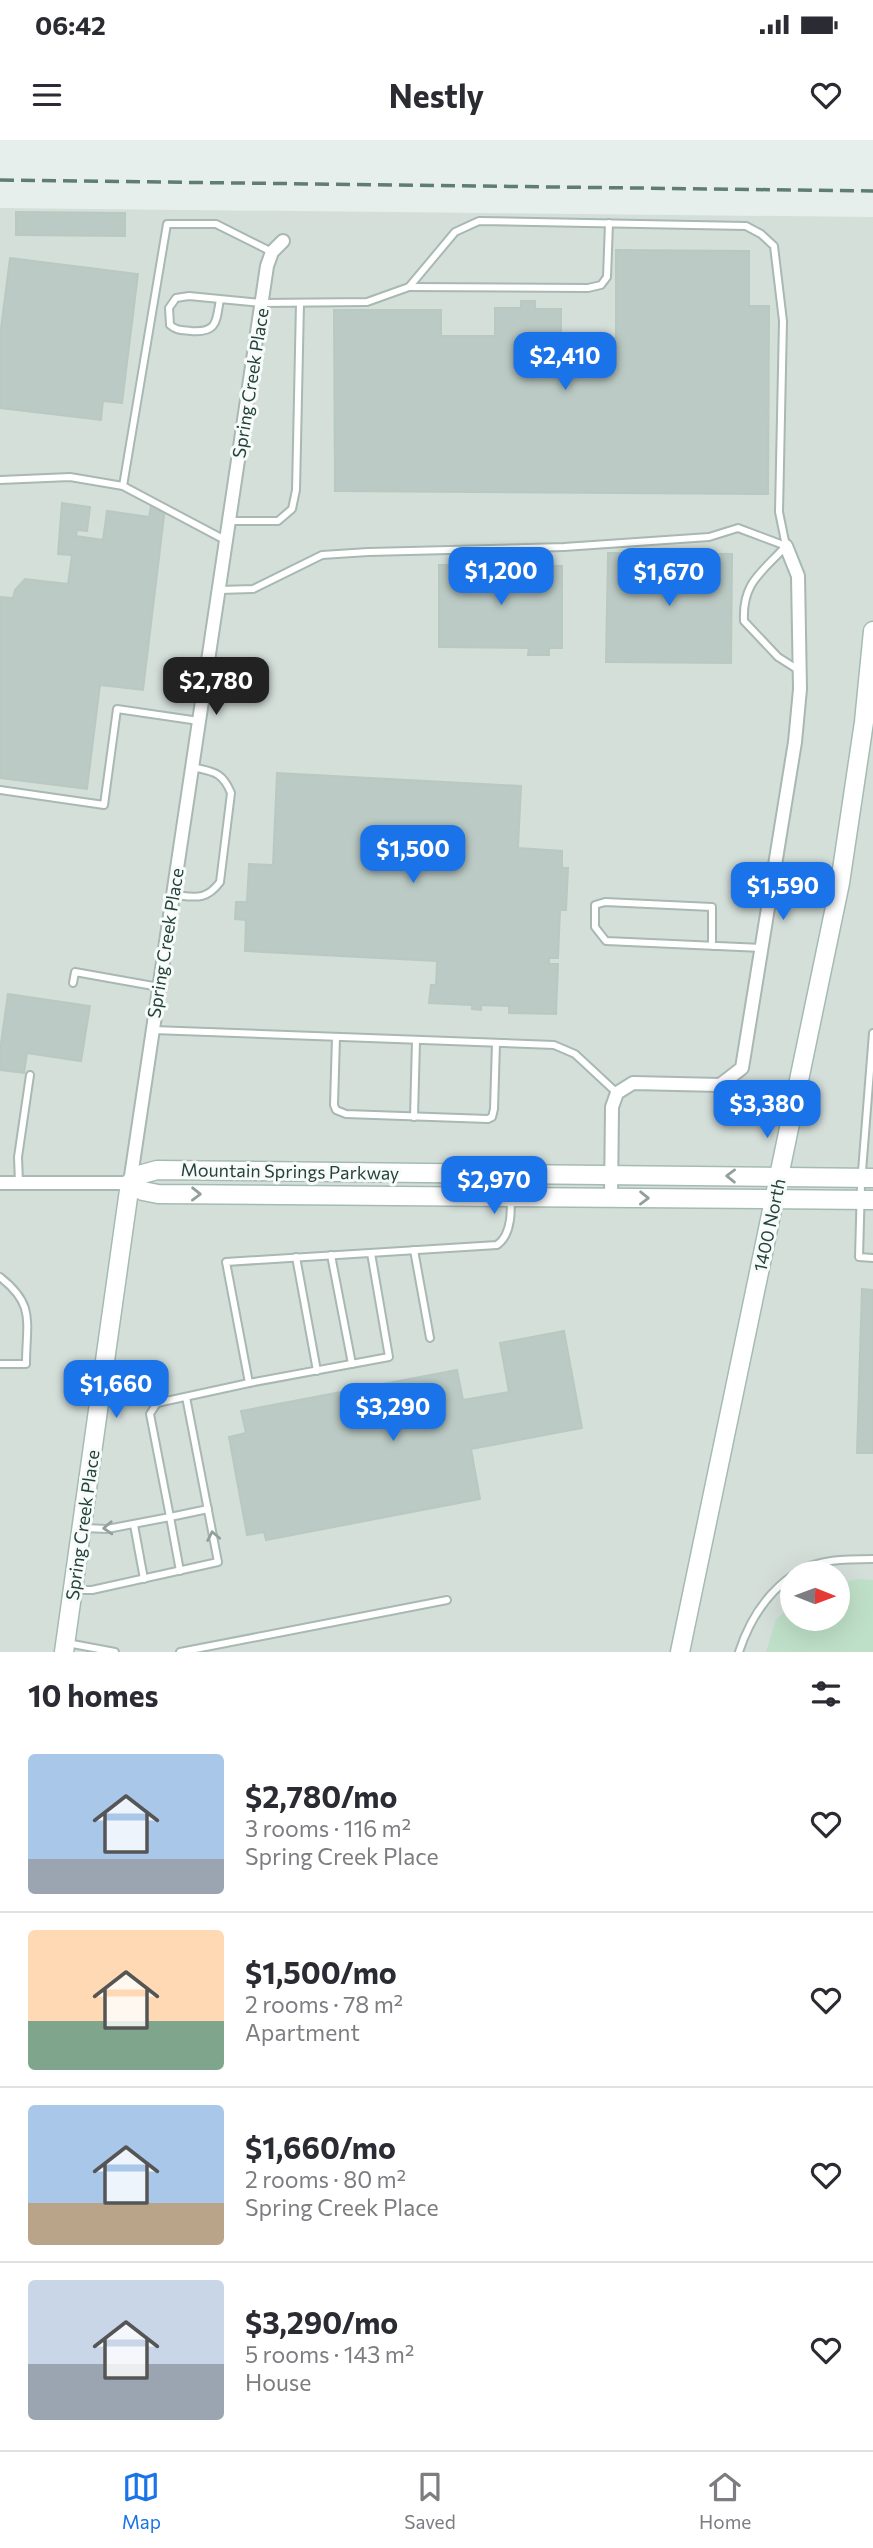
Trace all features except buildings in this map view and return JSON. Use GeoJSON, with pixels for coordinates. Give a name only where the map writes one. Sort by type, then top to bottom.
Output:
{"type":"FeatureCollection","features":[{"type":"Feature","properties":{"kind":"street"},"geometry":{"type":"LineString","coordinates":[[272,252],[283,241]]}},
{"type":"Feature","properties":{"kind":"street","name":"Spring Creek Place"},"geometry":{"type":"LineString","coordinates":[[64,1647],[152,1030],[267,266],[272,252]]}},
{"type":"Feature","properties":{"kind":"street"},"geometry":{"type":"LineString","coordinates":[[611,1198],[612,1107],[617,1093],[633,1083],[720,1085],[742,1068],[795,741],[800,671],[798,576],[786,546]]}},
{"type":"Feature","properties":{"kind":"street","name":"1400 North"},"geometry":{"type":"LineString","coordinates":[[680,1652],[840,883],[858,762],[873,631]]}},
{"type":"Feature","properties":{"kind":"street","name":"Mountain Springs Parkway"},"geometry":{"type":"LineString","coordinates":[[130,1183],[139,1175],[157,1170],[867,1178]]}},
{"type":"Feature","properties":{"kind":"street","name":"Mountain Springs Parkway"},"geometry":{"type":"LineString","coordinates":[[0,1183],[130,1183],[143,1191],[158,1194],[867,1200]]}},
{"type":"Feature","properties":{"kind":"lane"},"geometry":{"type":"LineString","coordinates":[[409,287],[455,232],[480,221],[746,226],[761,234],[774,246],[783,321],[779,512],[786,546]]}},
{"type":"Feature","properties":{"kind":"lane"},"geometry":{"type":"LineString","coordinates":[[220,299],[212,329],[204,332],[176,330],[170,325],[169,309],[176,298],[189,296],[262,303],[368,302],[409,287],[588,288],[601,285],[607,277],[609,223]]}},
{"type":"Feature","properties":{"kind":"lane"},"geometry":{"type":"LineString","coordinates":[[123,486],[167,224],[216,224],[272,252]]}},
{"type":"Feature","properties":{"kind":"lane"},"geometry":{"type":"LineString","coordinates":[[229,521],[278,521],[292,509],[296,490],[300,303]]}},
{"type":"Feature","properties":{"kind":"lane"},"geometry":{"type":"LineString","coordinates":[[0,480],[70,477],[123,486],[226,540]]}},
{"type":"Feature","properties":{"kind":"lane"},"geometry":{"type":"LineString","coordinates":[[219,590],[253,589],[322,555],[643,542],[709,537],[738,528],[786,546]]}},
{"type":"Feature","properties":{"kind":"lane"},"geometry":{"type":"LineString","coordinates":[[786,546],[752,582],[743,601],[744,621],[778,657],[800,671]]}},
{"type":"Feature","properties":{"kind":"lane"},"geometry":{"type":"LineString","coordinates":[[0,790],[104,805],[117,709],[199,721]]}},
{"type":"Feature","properties":{"kind":"lane"},"geometry":{"type":"LineString","coordinates":[[173,895],[201,897],[212,894],[220,882],[231,793],[226,781],[218,773],[192,766]]}},
{"type":"Feature","properties":{"kind":"lane"},"geometry":{"type":"LineString","coordinates":[[712,946],[712,907],[605,902],[595,905],[594,927],[606,941],[712,946],[762,948]]}},
{"type":"Feature","properties":{"kind":"lane"},"geometry":{"type":"LineString","coordinates":[[73,983],[75,972],[159,987]]}},
{"type":"Feature","properties":{"kind":"lane"},"geometry":{"type":"LineString","coordinates":[[152,1030],[554,1045],[575,1054],[617,1093]]}},
{"type":"Feature","properties":{"kind":"lane"},"geometry":{"type":"LineString","coordinates":[[873,1033],[867,1200],[859,1257],[873,1258]]}},
{"type":"Feature","properties":{"kind":"lane"},"geometry":{"type":"LineString","coordinates":[[336,1037],[336,1110],[346,1114],[414,1117],[492,1117],[496,1043]]}},
{"type":"Feature","properties":{"kind":"lane"},"geometry":{"type":"LineString","coordinates":[[414,1117],[416,1040]]}},
{"type":"Feature","properties":{"kind":"lane"},"geometry":{"type":"LineString","coordinates":[[19,1183],[18,1157],[30,1075]]}},
{"type":"Feature","properties":{"kind":"lane"},"geometry":{"type":"LineString","coordinates":[[249,1384],[226,1262],[497,1245],[509,1232],[510,1174]]}},
{"type":"Feature","properties":{"kind":"lane"},"geometry":{"type":"LineString","coordinates":[[414,1250],[430,1338]]}},
{"type":"Feature","properties":{"kind":"lane"},"geometry":{"type":"LineString","coordinates":[[180,1571],[150,1414],[157,1403],[389,1357],[371,1252]]}},
{"type":"Feature","properties":{"kind":"lane"},"geometry":{"type":"LineString","coordinates":[[331,1255],[352,1364]]}},
{"type":"Feature","properties":{"kind":"lane"},"geometry":{"type":"LineString","coordinates":[[296,1257],[317,1371]]}},
{"type":"Feature","properties":{"kind":"lane"},"geometry":{"type":"LineString","coordinates":[[0,1277],[22,1297],[26,1306],[26,1317],[26,1364],[0,1364]]}},
{"type":"Feature","properties":{"kind":"lane"},"geometry":{"type":"LineString","coordinates":[[72,1590],[92,1590],[218,1562],[186,1397]]}},
{"type":"Feature","properties":{"kind":"lane"},"geometry":{"type":"LineString","coordinates":[[81,1527],[107,1529],[208,1509]]}},
{"type":"Feature","properties":{"kind":"lane"},"geometry":{"type":"LineString","coordinates":[[134,1525],[144,1579]]}},
{"type":"Feature","properties":{"kind":"lane"},"geometry":{"type":"LineString","coordinates":[[835,1561],[873,1559]]}},
{"type":"Feature","properties":{"kind":"lane"},"geometry":{"type":"LineString","coordinates":[[739,1652],[757,1609],[780,1585]]}},
{"type":"Feature","properties":{"kind":"lane"},"geometry":{"type":"LineString","coordinates":[[180,1652],[447,1600]]}},
{"type":"Feature","properties":{"kind":"lane"},"geometry":{"type":"LineString","coordinates":[[64,1647],[115,1652]]}},
{"type":"Feature","properties":{"kind":"shaded area"},"geometry":{"type":"Polygon","coordinates":[[[0,208],[873,217],[873,1652],[0,1652],[0,208]]]}},
{"type":"Feature","properties":{"kind":"green space"},"geometry":{"type":"Polygon","coordinates":[[[873,1580],[873,1652],[766,1652],[776,1619],[780,1616],[780,1631],[850,1631],[850,1581],[873,1580]]]}},
{"type":"Feature","properties":{"kind":"railway"},"geometry":{"type":"LineString","coordinates":[[0,180],[873,191]]}}]}
